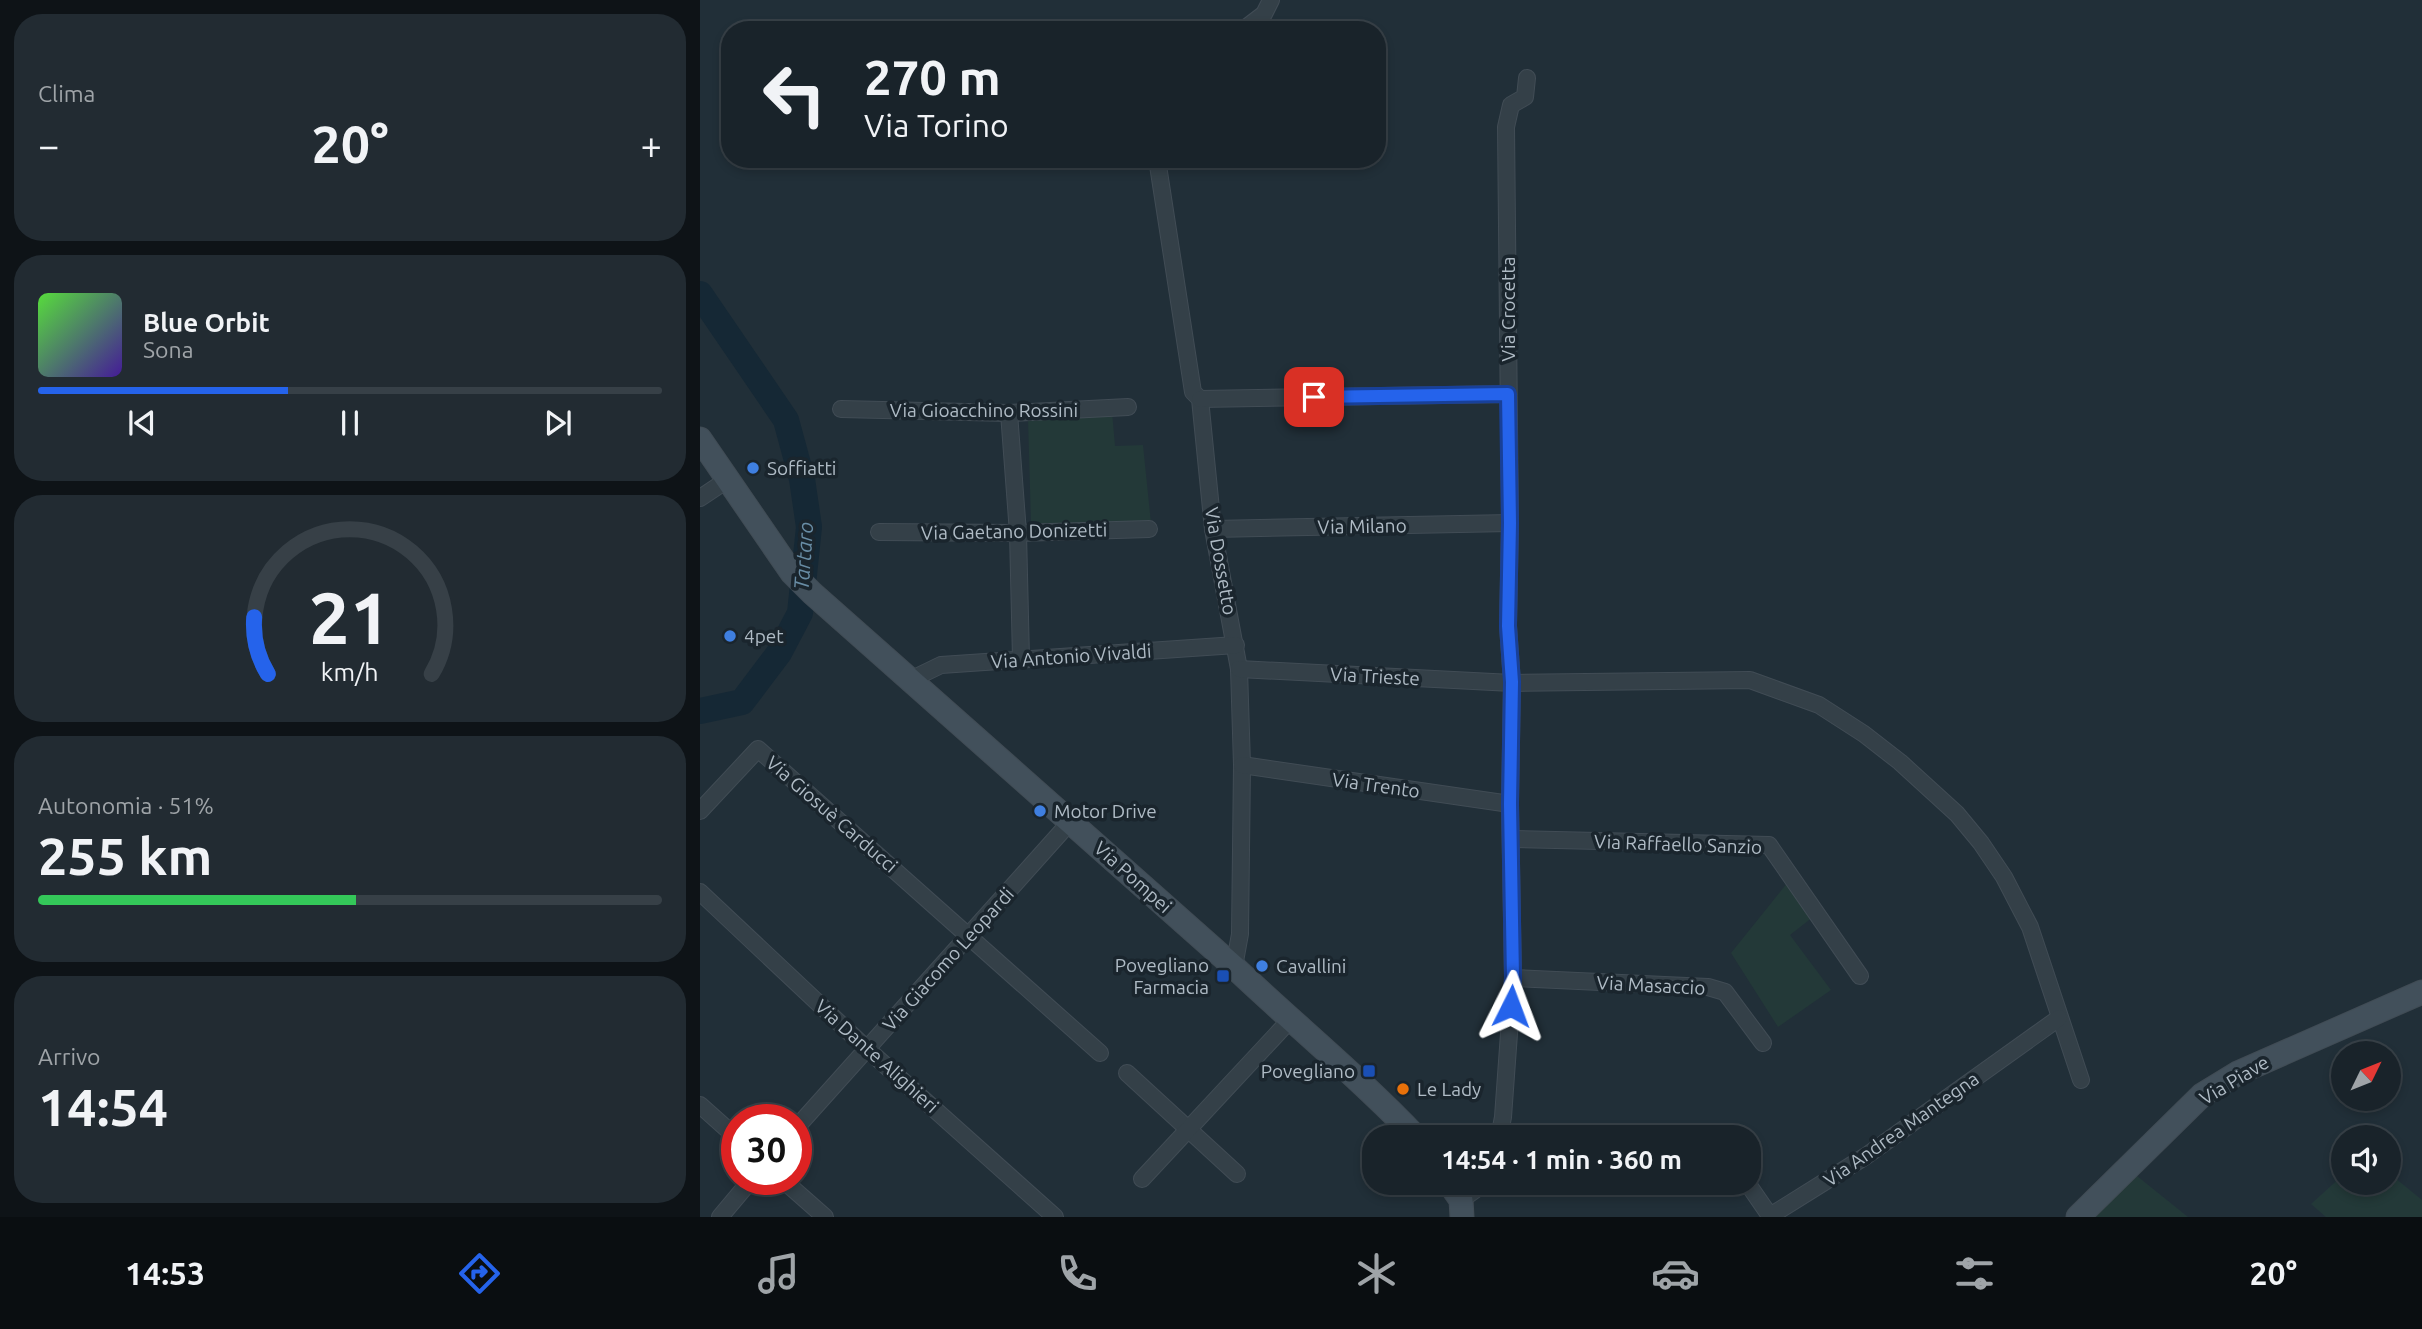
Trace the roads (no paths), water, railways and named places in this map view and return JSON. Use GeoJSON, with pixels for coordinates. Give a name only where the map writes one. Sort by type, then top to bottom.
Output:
{"type":"FeatureCollection","features":[{"type":"Feature","properties":{"kind":"street"},"geometry":{"type":"LineString","coordinates":[[1255,21],[1264,14],[1271,0]]}},
{"type":"Feature","properties":{"kind":"street","name":"Via Crocetta"},"geometry":{"type":"LineString","coordinates":[[1501,1125],[1513,978],[1510,804],[1512,682],[1508,626],[1510,523],[1506,127],[1511,105],[1525,97],[1527,78]]}},
{"type":"Feature","properties":{"kind":"street","name":"Via Dossetto"},"geometry":{"type":"LineString","coordinates":[[1158,168],[1193,391],[1200,399],[1213,529],[1239,669],[1242,765],[1240,934],[1234,967]]}},
{"type":"Feature","properties":{"kind":"street"},"geometry":{"type":"LineString","coordinates":[[1200,399],[1508,394]]}},
{"type":"Feature","properties":{"kind":"street","name":"Via Gioacchino Rossini"},"geometry":{"type":"LineString","coordinates":[[841,409],[1009,414],[1128,407]]}},
{"type":"Feature","properties":{"kind":"street"},"geometry":{"type":"LineString","coordinates":[[1009,414],[1018,533],[1021,659]]}},
{"type":"Feature","properties":{"kind":"street","name":"Via Pompei"},"geometry":{"type":"LineString","coordinates":[[700,439],[792,573],[812,593],[1234,967],[1404,1125]]}},
{"type":"Feature","properties":{"kind":"street"},"geometry":{"type":"LineString","coordinates":[[700,498],[727,480]]}},
{"type":"Feature","properties":{"kind":"street","name":"Via Milano"},"geometry":{"type":"LineString","coordinates":[[1213,529],[1510,523]]}},
{"type":"Feature","properties":{"kind":"street","name":"Via Gaetano Donizetti"},"geometry":{"type":"LineString","coordinates":[[879,532],[1018,533],[1149,529]]}},
{"type":"Feature","properties":{"kind":"street","name":"Via Antonio Vivaldi"},"geometry":{"type":"LineString","coordinates":[[910,680],[941,665],[1236,645]]}},
{"type":"Feature","properties":{"kind":"street","name":"Via Trieste"},"geometry":{"type":"LineString","coordinates":[[1239,669],[1512,682],[1750,680],[1819,705],[1864,734],[1900,762],[1956,814],[1981,843],[2004,877],[2031,927],[2081,1080]]}},
{"type":"Feature","properties":{"kind":"street","name":"Via Giosuè Carducci"},"geometry":{"type":"LineString","coordinates":[[700,811],[758,749],[969,936]]}},
{"type":"Feature","properties":{"kind":"street","name":"Via Trento"},"geometry":{"type":"LineString","coordinates":[[1242,765],[1510,804]]}},
{"type":"Feature","properties":{"kind":"street","name":"Via Giacomo Leopardi"},"geometry":{"type":"LineString","coordinates":[[812,1110],[1071,821]]}},
{"type":"Feature","properties":{"kind":"street","name":"Via Raffaello Sanzio"},"geometry":{"type":"LineString","coordinates":[[1512,839],[1769,845],[1860,976]]}},
{"type":"Feature","properties":{"kind":"street","name":"Via Dante Alighieri"},"geometry":{"type":"LineString","coordinates":[[700,892],[867,1049],[1055,1217]]}},
{"type":"Feature","properties":{"kind":"street"},"geometry":{"type":"LineString","coordinates":[[969,936],[1100,1053]]}},
{"type":"Feature","properties":{"kind":"street","name":"Via Masaccio"},"geometry":{"type":"LineString","coordinates":[[1513,978],[1708,987],[1726,992],[1763,1042]]}},
{"type":"Feature","properties":{"kind":"street","name":"Via Piave"},"geometry":{"type":"LineString","coordinates":[[2078,1217],[2202,1095],[2238,1073],[2422,992]]}},
{"type":"Feature","properties":{"kind":"street","name":"Via Andrea Mantegna"},"geometry":{"type":"LineString","coordinates":[[1756,1195],[1770,1216],[1866,1156],[2059,1018]]}},
{"type":"Feature","properties":{"kind":"street"},"geometry":{"type":"LineString","coordinates":[[1142,1179],[1290,1020]]}},
{"type":"Feature","properties":{"kind":"street"},"geometry":{"type":"LineString","coordinates":[[1127,1073],[1237,1174]]}},
{"type":"Feature","properties":{"kind":"street"},"geometry":{"type":"LineString","coordinates":[[700,1105],[721,1124]]}},
{"type":"Feature","properties":{"kind":"street"},"geometry":{"type":"LineString","coordinates":[[720,1217],[738,1195]]}},
{"type":"Feature","properties":{"kind":"street"},"geometry":{"type":"LineString","coordinates":[[800,1195],[825,1217]]}},
{"type":"Feature","properties":{"kind":"waterway","name":"Tartaro"},"geometry":{"type":"LineString","coordinates":[[700,294],[786,420],[802,479],[809,527],[800,613],[779,653],[742,702],[700,711]]}},
{"type":"Feature","properties":{"kind":"place","name":"Soffiatti"},"geometry":{"type":"Point","coordinates":[753,468]}},
{"type":"Feature","properties":{"kind":"place","name":"4pet"},"geometry":{"type":"Point","coordinates":[730,636]}},
{"type":"Feature","properties":{"kind":"place","name":"Motor Drive"},"geometry":{"type":"Point","coordinates":[1040,811]}},
{"type":"Feature","properties":{"kind":"place","name":"Cavallini"},"geometry":{"type":"Point","coordinates":[1262,966]}},
{"type":"Feature","properties":{"kind":"place","name":"Povegliano Farmacia"},"geometry":{"type":"Point","coordinates":[1223,976]}},
{"type":"Feature","properties":{"kind":"place","name":"Povegliano"},"geometry":{"type":"Point","coordinates":[1369,1071]}},
{"type":"Feature","properties":{"kind":"place","name":"Le Lady"},"geometry":{"type":"Point","coordinates":[1403,1089]}}]}
